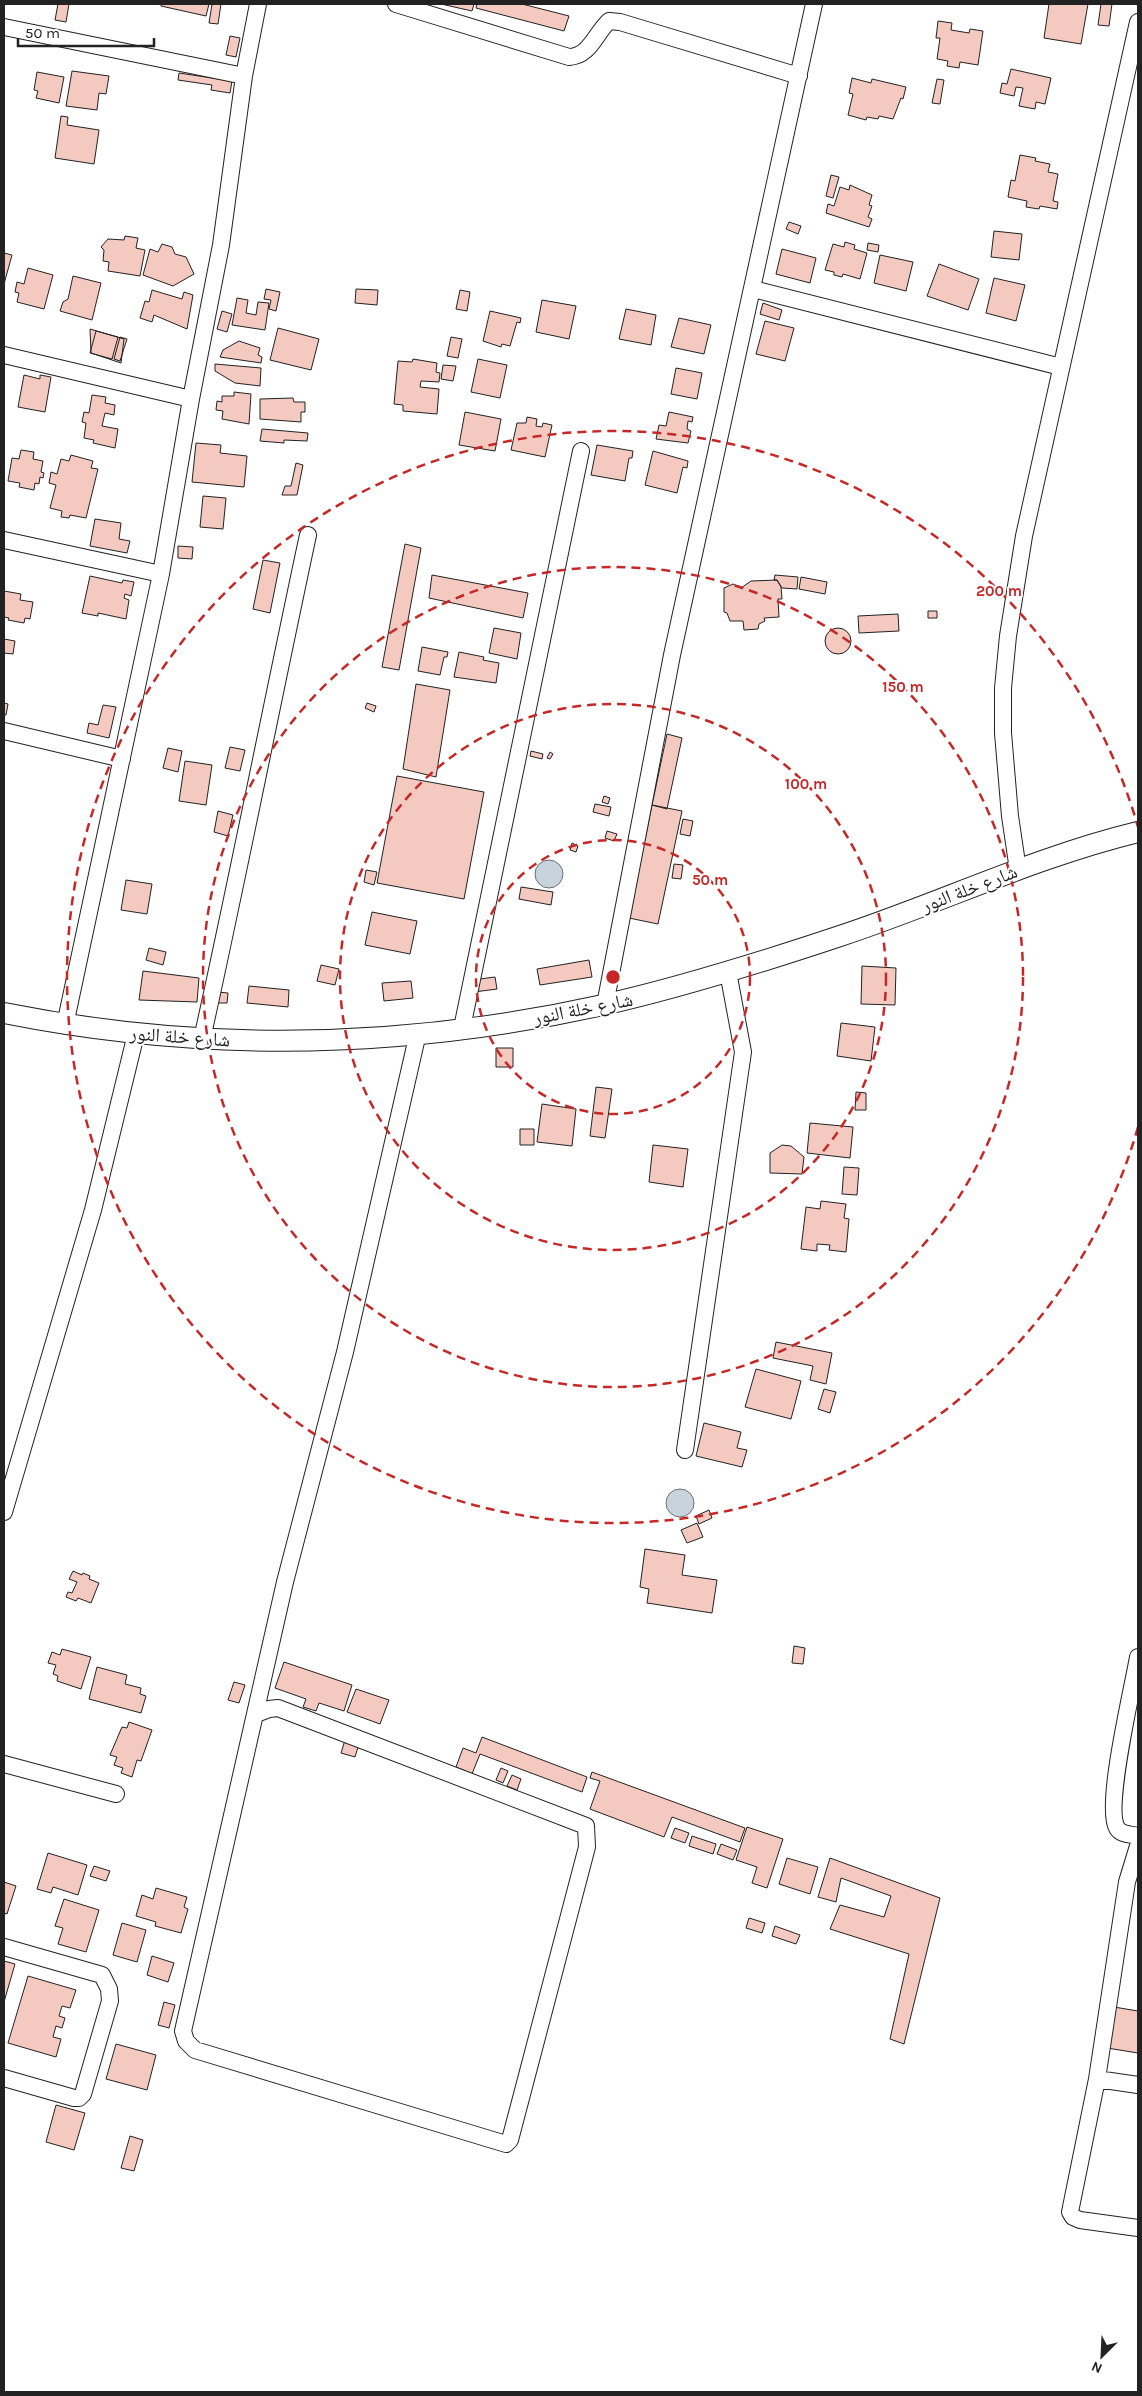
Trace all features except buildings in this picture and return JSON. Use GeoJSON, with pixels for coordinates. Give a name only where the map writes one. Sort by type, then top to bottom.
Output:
{"type":"FeatureCollection","features":[{"type":"Feature","properties":{"kind":"street"},"geometry":{"type":"LineString","coordinates":[[65,1025],[161,574],[191,398],[221,245],[244,76],[258,4]]}},
{"type":"Feature","properties":{"kind":"street"},"geometry":{"type":"LineString","coordinates":[[396,4],[569,58],[579,57],[586,51],[609,21],[620,22],[799,76]]}},
{"type":"Feature","properties":{"kind":"street"},"geometry":{"type":"LineString","coordinates":[[605,1005],[672,655],[814,4]]}},
{"type":"Feature","properties":{"kind":"street"},"geometry":{"type":"LineString","coordinates":[[1018,870],[1009,807],[1003,733],[1003,688],[1008,636],[1024,536],[1084,274],[1138,22]]}},
{"type":"Feature","properties":{"kind":"street"},"geometry":{"type":"LineString","coordinates":[[4,27],[244,76]]}},
{"type":"Feature","properties":{"kind":"street"},"geometry":{"type":"LineString","coordinates":[[753,289],[1062,367]]}},
{"type":"Feature","properties":{"kind":"street"},"geometry":{"type":"LineString","coordinates":[[4,355],[191,398]]}},
{"type":"Feature","properties":{"kind":"street"},"geometry":{"type":"LineString","coordinates":[[462,1028],[581,451]]}},
{"type":"Feature","properties":{"kind":"street"},"geometry":{"type":"LineString","coordinates":[[202,1040],[248,829],[267,727],[308,535]]}},
{"type":"Feature","properties":{"kind":"street"},"geometry":{"type":"LineString","coordinates":[[4,540],[161,574]]}},
{"type":"Feature","properties":{"kind":"street"},"geometry":{"type":"LineString","coordinates":[[4,731],[122,759]]}},
{"type":"Feature","properties":{"kind":"street","name":"شارع خلة النور"},"geometry":{"type":"LineString","coordinates":[[4,1013],[65,1025],[136,1034],[202,1040],[272,1042],[418,1033],[562,1014],[605,1005],[728,972],[843,935],[1057,854],[1138,832]]}},
{"type":"Feature","properties":{"kind":"street"},"geometry":{"type":"LineString","coordinates":[[686,1450],[743,1052],[728,972]]}},
{"type":"Feature","properties":{"kind":"street"},"geometry":{"type":"LineString","coordinates":[[256,1714],[278,1708],[586,1826],[587,1847],[510,2140],[506,2144],[195,2050],[186,2041],[183,2032],[285,1582],[345,1352],[418,1033]]}},
{"type":"Feature","properties":{"kind":"street"},"geometry":{"type":"LineString","coordinates":[[4,1512],[93,1210],[136,1034]]}},
{"type":"Feature","properties":{"kind":"street"},"geometry":{"type":"LineString","coordinates":[[1138,1657],[1114,1793],[1116,1827],[1121,1832],[1138,1836]]}},
{"type":"Feature","properties":{"kind":"street"},"geometry":{"type":"LineString","coordinates":[[4,1764],[116,1794]]}},
{"type":"Feature","properties":{"kind":"street"},"geometry":{"type":"LineString","coordinates":[[1138,1846],[1127,1882],[1097,2079],[1070,2212],[1073,2217],[1080,2220],[1138,2228]]}},
{"type":"Feature","properties":{"kind":"street"},"geometry":{"type":"LineString","coordinates":[[4,1947],[102,1975],[110,1989],[110,2001],[83,2094],[79,2098],[4,2078]]}},
{"type":"Feature","properties":{"kind":"street"},"geometry":{"type":"LineString","coordinates":[[1097,2079],[1138,2085]]}},
{"type":"Feature","properties":{"kind":"shaded area"},"geometry":{"type":"Polygon","coordinates":[[[549,860],[559,864],[563,874],[559,884],[549,888],[539,884],[535,874],[539,864],[549,860]]]}},
{"type":"Feature","properties":{"kind":"shaded area"},"geometry":{"type":"Polygon","coordinates":[[[680,1489],[690,1493],[694,1503],[690,1513],[680,1517],[670,1513],[666,1503],[670,1493],[680,1489]]]}}]}
